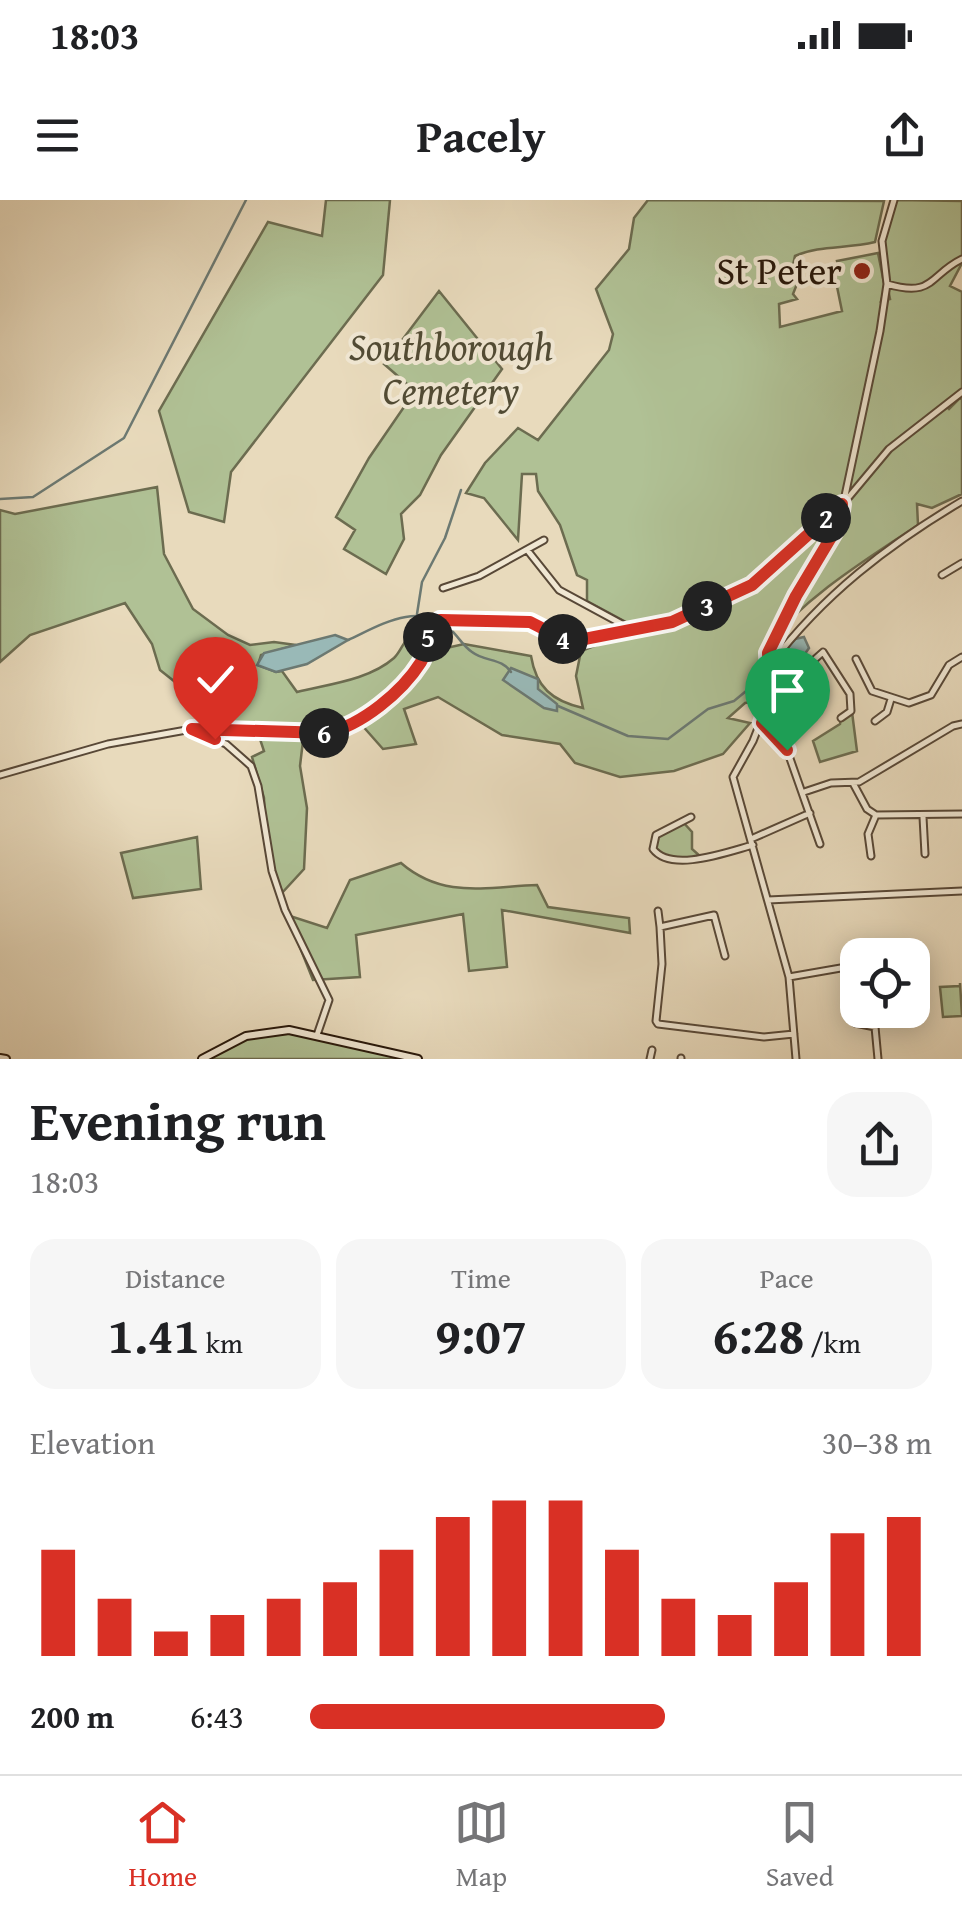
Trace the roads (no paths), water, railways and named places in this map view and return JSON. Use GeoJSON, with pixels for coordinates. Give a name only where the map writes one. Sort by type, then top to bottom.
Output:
{"type":"FeatureCollection","features":[{"type":"Feature","properties":{"kind":"street"},"geometry":{"type":"LineString","coordinates":[[796,1059],[788,977],[733,777],[770,700],[768,653],[839,524],[887,284],[882,241],[894,200]]}},
{"type":"Feature","properties":{"kind":"street"},"geometry":{"type":"LineString","coordinates":[[887,284],[905,289],[922,287],[962,259]]}},
{"type":"Feature","properties":{"kind":"street"},"geometry":{"type":"LineString","coordinates":[[0,775],[108,744],[192,729],[338,731],[375,709],[408,678],[423,659],[432,625],[445,619],[530,622],[569,642],[672,622],[752,585],[842,504],[890,449],[962,392]]}},
{"type":"Feature","properties":{"kind":"street"},"geometry":{"type":"LineString","coordinates":[[769,666],[790,638],[849,579],[892,544],[962,501]]}},
{"type":"Feature","properties":{"kind":"street"},"geometry":{"type":"LineString","coordinates":[[443,588],[479,576],[544,540]]}},
{"type":"Feature","properties":{"kind":"street"},"geometry":{"type":"LineString","coordinates":[[528,551],[560,590],[632,630]]}},
{"type":"Feature","properties":{"kind":"street"},"geometry":{"type":"LineString","coordinates":[[942,575],[962,563]]}},
{"type":"Feature","properties":{"kind":"street"},"geometry":{"type":"LineString","coordinates":[[770,700],[823,652],[850,694],[851,712],[841,718]]}},
{"type":"Feature","properties":{"kind":"street"},"geometry":{"type":"LineString","coordinates":[[856,659],[872,692],[909,703],[931,696],[949,665],[962,657]]}},
{"type":"Feature","properties":{"kind":"street"},"geometry":{"type":"LineString","coordinates":[[770,676],[781,689]]}},
{"type":"Feature","properties":{"kind":"street"},"geometry":{"type":"LineString","coordinates":[[875,721],[887,712],[891,699]]}},
{"type":"Feature","properties":{"kind":"street"},"geometry":{"type":"LineString","coordinates":[[762,723],[787,750],[820,844]]}},
{"type":"Feature","properties":{"kind":"street"},"geometry":{"type":"LineString","coordinates":[[804,792],[830,783],[854,783],[952,726],[962,724]]}},
{"type":"Feature","properties":{"kind":"street"},"geometry":{"type":"LineString","coordinates":[[192,729],[234,749],[255,775],[280,896],[300,946],[329,1000],[317,1035]]}},
{"type":"Feature","properties":{"kind":"street"},"geometry":{"type":"LineString","coordinates":[[854,783],[867,809],[876,816],[962,814]]}},
{"type":"Feature","properties":{"kind":"street"},"geometry":{"type":"LineString","coordinates":[[690,817],[656,835],[653,849],[658,856],[672,862],[752,842],[810,813]]}},
{"type":"Feature","properties":{"kind":"street"},"geometry":{"type":"LineString","coordinates":[[870,856],[868,834],[876,816]]}},
{"type":"Feature","properties":{"kind":"street"},"geometry":{"type":"LineString","coordinates":[[923,816],[925,854]]}},
{"type":"Feature","properties":{"kind":"street"},"geometry":{"type":"LineString","coordinates":[[858,835],[868,834]]}},
{"type":"Feature","properties":{"kind":"street"},"geometry":{"type":"LineString","coordinates":[[768,900],[962,891]]}},
{"type":"Feature","properties":{"kind":"street"},"geometry":{"type":"LineString","coordinates":[[658,911],[662,964],[658,1024],[764,1037],[794,1034]]}},
{"type":"Feature","properties":{"kind":"street"},"geometry":{"type":"LineString","coordinates":[[660,927],[714,915],[725,956]]}},
{"type":"Feature","properties":{"kind":"street"},"geometry":{"type":"LineString","coordinates":[[788,977],[840,968]]}},
{"type":"Feature","properties":{"kind":"street"},"geometry":{"type":"LineString","coordinates":[[875,1028],[878,1059]]}},
{"type":"Feature","properties":{"kind":"street"},"geometry":{"type":"LineString","coordinates":[[202,1059],[234,1040],[261,1032],[290,1030],[418,1059]]}},
{"type":"Feature","properties":{"kind":"street"},"geometry":{"type":"LineString","coordinates":[[650,1059],[652,1050]]}},
{"type":"Feature","properties":{"kind":"water"},"geometry":{"type":"Polygon","coordinates":[[[335,635],[348,640],[307,664],[276,672],[257,665],[264,653],[335,635]]]}},
{"type":"Feature","properties":{"kind":"water"},"geometry":{"type":"Polygon","coordinates":[[[804,637],[809,648],[785,682],[777,682],[775,670],[779,659],[795,639],[804,637]]]}},
{"type":"Feature","properties":{"kind":"water"},"geometry":{"type":"Polygon","coordinates":[[[511,668],[538,679],[538,689],[557,704],[557,711],[544,708],[503,680],[511,668]]]}},
{"type":"Feature","properties":{"kind":"waterway"},"geometry":{"type":"LineString","coordinates":[[0,499],[33,497],[124,438],[246,200]]}},
{"type":"Feature","properties":{"kind":"waterway"},"geometry":{"type":"LineString","coordinates":[[417,614],[422,582],[445,538],[461,490]]}},
{"type":"Feature","properties":{"kind":"waterway"},"geometry":{"type":"LineString","coordinates":[[348,640],[399,618],[425,617],[450,629],[472,652],[503,664],[511,672]]}},
{"type":"Feature","properties":{"kind":"waterway"},"geometry":{"type":"LineString","coordinates":[[558,706],[628,736],[668,739],[708,709],[734,701],[751,687],[761,687]]}},
{"type":"Feature","properties":{"kind":"place","name":"St Peter"},"geometry":{"type":"Point","coordinates":[862,271]}},
{"type":"Feature","properties":{"kind":"park label","name":"Southborough Cemetery"},"geometry":{"type":"Point","coordinates":[451,368]}}]}
